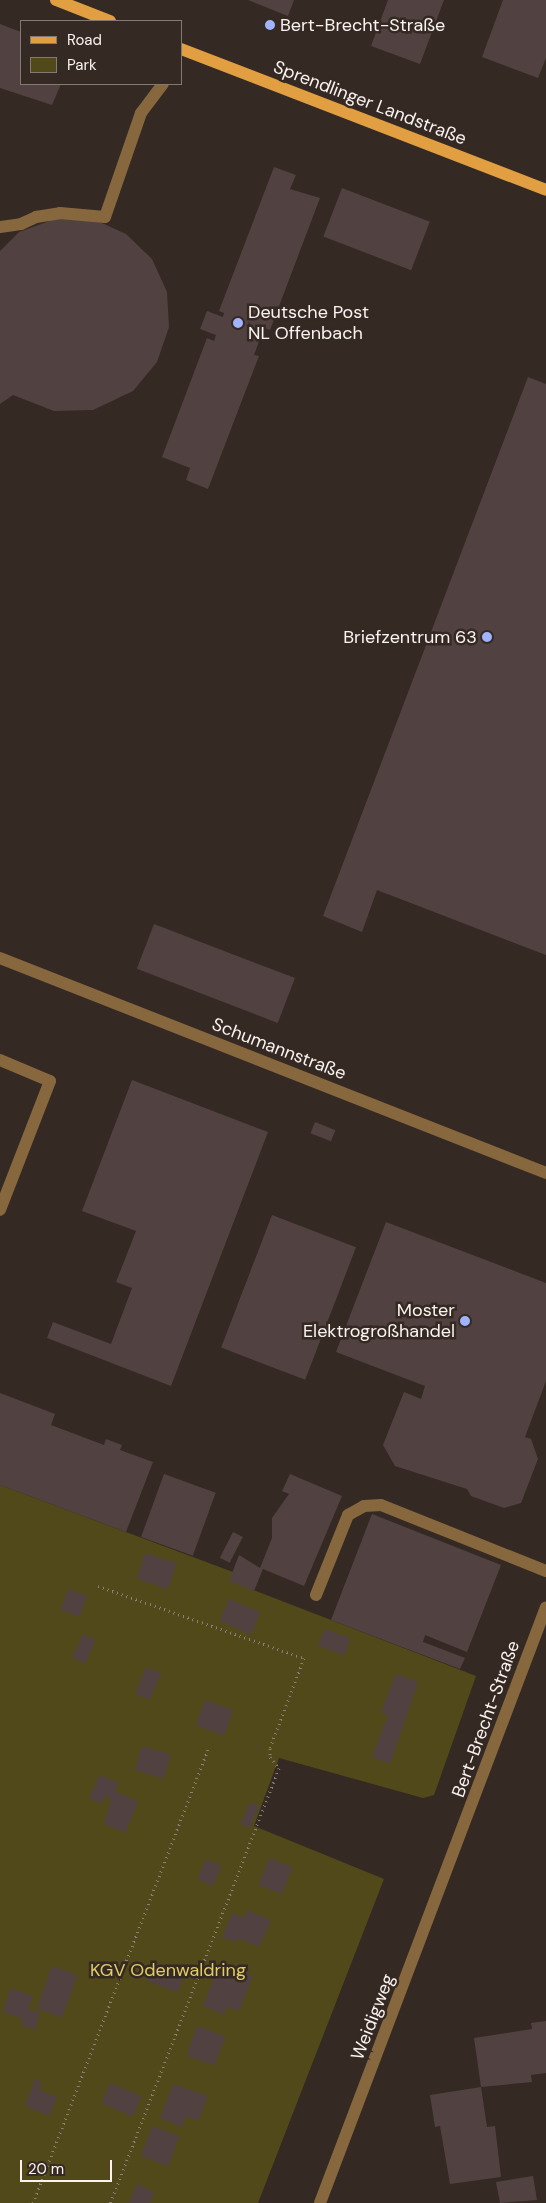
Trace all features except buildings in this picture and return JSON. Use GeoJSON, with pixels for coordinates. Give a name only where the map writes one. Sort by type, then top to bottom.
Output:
{"type":"FeatureCollection","features":[{"type":"Feature","properties":{"kind":"main road"},"geometry":{"type":"LineString","coordinates":[[56,0],[107,20]]}},
{"type":"Feature","properties":{"kind":"main road","name":"Sprendlinger Landstraße"},"geometry":{"type":"LineString","coordinates":[[183,53],[546,190]]}},
{"type":"Feature","properties":{"kind":"street"},"geometry":{"type":"LineString","coordinates":[[0,226],[21,224],[36,217],[60,212],[105,217],[141,113],[162,85]]}},
{"type":"Feature","properties":{"kind":"street","name":"Schumannstraße"},"geometry":{"type":"LineString","coordinates":[[0,958],[546,1173]]}},
{"type":"Feature","properties":{"kind":"street"},"geometry":{"type":"LineString","coordinates":[[0,1060],[50,1081],[0,1210]]}},
{"type":"Feature","properties":{"kind":"street"},"geometry":{"type":"LineString","coordinates":[[316,1595],[348,1515],[364,1506],[381,1505],[546,1571]]}},
{"type":"Feature","properties":{"kind":"street","name":"Bert-Brecht-Straße"},"geometry":{"type":"LineString","coordinates":[[458,1843],[546,1607]]}},
{"type":"Feature","properties":{"kind":"street","name":"Weidigweg"},"geometry":{"type":"LineString","coordinates":[[320,2203],[458,1843]]}},
{"type":"Feature","properties":{"kind":"path"},"geometry":{"type":"LineString","coordinates":[[98,1586],[304,1658],[270,1748],[270,1757],[279,1768],[110,2203]]}},
{"type":"Feature","properties":{"kind":"path"},"geometry":{"type":"LineString","coordinates":[[33,2203],[208,1750]]}},
{"type":"Feature","properties":{"kind":"green space","name":"KGV Odenwaldring"},"geometry":{"type":"Polygon","coordinates":[[[0,1485],[233,1572],[230,1581],[476,1676],[434,1795],[423,1798],[279,1758],[254,1826],[384,1879],[258,2203],[0,2203],[0,1485]]]}},
{"type":"Feature","properties":{"kind":"place","name":"Bert-Brecht-Straße"},"geometry":{"type":"Point","coordinates":[270,25]}},
{"type":"Feature","properties":{"kind":"place","name":"Deutsche Post NL Offenbach"},"geometry":{"type":"Point","coordinates":[238,323]}},
{"type":"Feature","properties":{"kind":"place","name":"Briefzentrum 63"},"geometry":{"type":"Point","coordinates":[487,637]}},
{"type":"Feature","properties":{"kind":"place","name":"Moster Elektrogroßhandel"},"geometry":{"type":"Point","coordinates":[465,1321]}}]}
